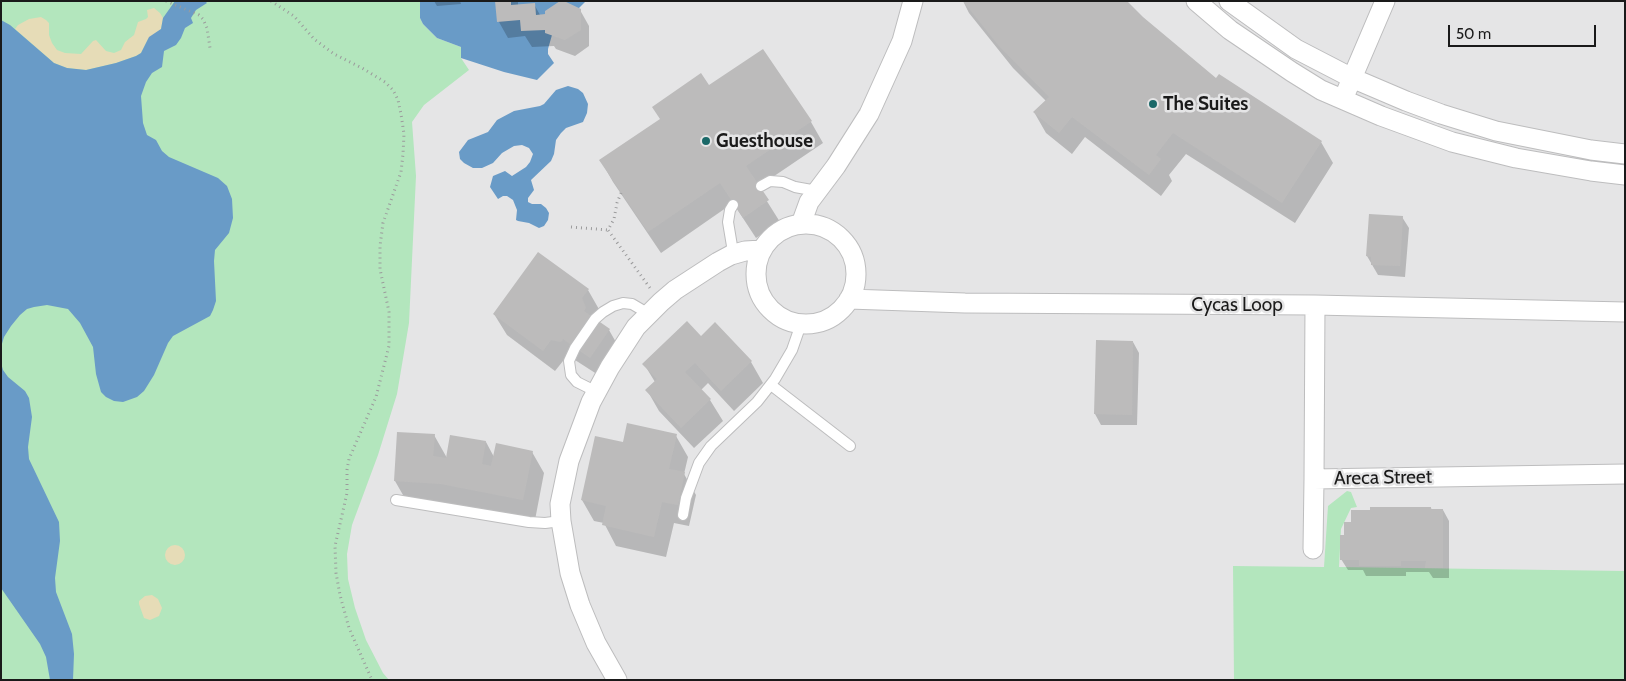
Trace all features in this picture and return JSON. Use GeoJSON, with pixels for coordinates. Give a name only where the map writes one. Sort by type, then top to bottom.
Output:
{"type":"FeatureCollection","features":[{"type":"Feature","properties":{"kind":"street"},"geometry":{"type":"LineString","coordinates":[[801,224],[805,210],[869,114],[902,41],[912,1]]}},
{"type":"Feature","properties":{"kind":"street"},"geometry":{"type":"LineString","coordinates":[[1196,1],[1230,30],[1261,52],[1321,90],[1343,100],[1452,142],[1526,159],[1625,175]]}},
{"type":"Feature","properties":{"kind":"street"},"geometry":{"type":"LineString","coordinates":[[1229,1],[1296,50],[1352,78],[1441,114],[1496,131],[1591,150],[1625,154]]}},
{"type":"Feature","properties":{"kind":"street"},"geometry":{"type":"LineString","coordinates":[[1343,100],[1385,1]]}},
{"type":"Feature","properties":{"kind":"street"},"geometry":{"type":"LineString","coordinates":[[801,224],[816,225],[831,230],[843,240],[852,253],[856,268],[855,284],[849,299],[841,309],[831,318],[819,323],[806,325],[791,322],[778,316],[766,306],[759,293],[756,279],[756,264],[762,250],[773,236],[786,228],[801,224]]}},
{"type":"Feature","properties":{"kind":"street"},"geometry":{"type":"LineString","coordinates":[[617,680],[596,643],[580,605],[570,573],[560,521],[562,494],[569,460],[596,392],[636,327],[675,290],[731,255],[754,249],[762,250]]}},
{"type":"Feature","properties":{"kind":"street","name":"Cycas Loop"},"geometry":{"type":"LineString","coordinates":[[849,299],[964,302],[1315,305],[1625,312]]}},
{"type":"Feature","properties":{"kind":"street","name":"Areca Street"},"geometry":{"type":"LineString","coordinates":[[1315,305],[1314,479],[1625,474]]}},
{"type":"Feature","properties":{"kind":"street"},"geometry":{"type":"LineString","coordinates":[[1313,549],[1314,479]]}},
{"type":"Feature","properties":{"kind":"lane"},"geometry":{"type":"LineString","coordinates":[[761,186],[770,182],[783,182],[795,187],[817,191]]}},
{"type":"Feature","properties":{"kind":"lane"},"geometry":{"type":"LineString","coordinates":[[731,255],[732,246],[728,222],[730,210],[733,206]]}},
{"type":"Feature","properties":{"kind":"lane"},"geometry":{"type":"LineString","coordinates":[[596,392],[577,382],[571,375],[569,361],[575,348],[595,319],[613,306],[623,303],[655,308]]}},
{"type":"Feature","properties":{"kind":"lane"},"geometry":{"type":"LineString","coordinates":[[683,515],[686,498],[698,463],[711,446],[757,402],[770,386],[792,350],[801,324]]}},
{"type":"Feature","properties":{"kind":"lane"},"geometry":{"type":"LineString","coordinates":[[770,386],[850,446]]}},
{"type":"Feature","properties":{"kind":"lane"},"geometry":{"type":"LineString","coordinates":[[396,500],[529,522],[545,523],[560,521]]}},
{"type":"Feature","properties":{"kind":"path"},"geometry":{"type":"LineString","coordinates":[[166,1],[199,15],[203,19],[207,28],[210,48]]}},
{"type":"Feature","properties":{"kind":"path"},"geometry":{"type":"LineString","coordinates":[[272,1],[294,16],[314,39],[328,50],[368,71],[385,82],[393,90],[398,100],[404,134],[401,172],[383,223],[380,246],[380,269],[390,318],[389,346],[376,396],[349,460],[347,494],[336,546],[336,573],[344,611],[349,628],[372,680]]}},
{"type":"Feature","properties":{"kind":"path"},"geometry":{"type":"LineString","coordinates":[[608,230],[614,220],[621,192]]}},
{"type":"Feature","properties":{"kind":"path"},"geometry":{"type":"LineString","coordinates":[[571,227],[608,230]]}},
{"type":"Feature","properties":{"kind":"path"},"geometry":{"type":"LineString","coordinates":[[608,230],[655,308]]}},
{"type":"Feature","properties":{"kind":"green space"},"geometry":{"type":"Polygon","coordinates":[[[1,1],[420,1],[420,18],[423,24],[437,38],[461,47],[461,58],[469,70],[424,105],[412,122],[416,176],[409,323],[397,394],[378,455],[352,525],[347,554],[348,579],[355,608],[366,640],[383,673],[389,680],[1,680],[1,1]]]}},
{"type":"Feature","properties":{"kind":"green space"},"geometry":{"type":"Polygon","coordinates":[[[1347,491],[1351,492],[1357,507],[1351,508],[1341,529],[1339,567],[1625,571],[1625,680],[1234,680],[1233,566],[1324,567],[1328,506],[1347,491]]]}},
{"type":"Feature","properties":{"kind":"sand"},"geometry":{"type":"Polygon","coordinates":[[[154,8],[163,18],[161,29],[148,39],[141,53],[116,63],[86,70],[67,68],[54,63],[15,29],[18,25],[29,19],[41,17],[49,23],[49,35],[57,50],[65,53],[81,54],[96,40],[106,51],[114,53],[121,50],[125,42],[134,35],[138,22],[148,17],[147,10],[154,8]]]}},
{"type":"Feature","properties":{"kind":"sand"},"geometry":{"type":"Polygon","coordinates":[[[171,545],[179,545],[185,551],[185,559],[179,565],[171,565],[165,559],[165,551],[171,545]]]}},
{"type":"Feature","properties":{"kind":"sand"},"geometry":{"type":"Polygon","coordinates":[[[152,595],[158,599],[162,608],[159,616],[150,620],[144,618],[139,601],[145,596],[152,595]]]}},
{"type":"Feature","properties":{"kind":"water"},"geometry":{"type":"Polygon","coordinates":[[[175,1],[205,1],[207,3],[196,10],[191,18],[193,23],[185,28],[176,45],[164,51],[162,67],[152,73],[146,82],[141,96],[143,123],[147,135],[156,140],[162,151],[169,157],[218,178],[227,186],[232,199],[233,218],[229,233],[215,250],[216,301],[210,316],[173,336],[144,391],[137,397],[123,402],[114,401],[101,392],[96,374],[93,347],[80,323],[68,309],[47,305],[27,309],[11,326],[4,337],[1,347],[1,20],[10,25],[54,63],[67,68],[86,70],[116,63],[141,53],[149,37],[161,29],[163,18],[175,1]]]}},
{"type":"Feature","properties":{"kind":"water"},"geometry":{"type":"Polygon","coordinates":[[[420,1],[586,1],[552,35],[548,54],[554,63],[537,80],[461,58],[461,47],[437,38],[423,24],[420,18],[420,1]]]}},
{"type":"Feature","properties":{"kind":"water"},"geometry":{"type":"Polygon","coordinates":[[[568,86],[578,89],[583,93],[588,104],[587,113],[583,122],[566,128],[561,133],[556,140],[551,161],[531,180],[534,190],[528,198],[528,202],[541,204],[549,213],[548,220],[544,226],[539,228],[516,220],[517,210],[513,200],[507,196],[498,199],[490,187],[493,176],[505,171],[512,176],[526,167],[533,154],[529,148],[522,145],[514,146],[502,153],[493,163],[482,168],[473,168],[464,163],[460,159],[459,152],[468,140],[488,132],[497,120],[514,111],[540,106],[556,90],[568,86]]]}},
{"type":"Feature","properties":{"kind":"water"},"geometry":{"type":"Polygon","coordinates":[[[1,363],[8,377],[25,391],[29,398],[32,417],[28,447],[29,459],[59,522],[60,541],[55,578],[56,592],[72,634],[74,654],[73,680],[50,680],[46,657],[40,644],[1,588],[1,363]]]}},
{"type":"Feature","properties":{"kind":"building"},"geometry":{"type":"Polygon","coordinates":[[[495,1],[511,1],[511,5],[535,3],[536,15],[545,14],[545,11],[560,1],[564,1],[581,9],[581,30],[565,40],[545,33],[545,30],[521,31],[520,20],[497,22],[495,1]]]}},
{"type":"Feature","properties":{"kind":"building","name":"The Suites"},"geometry":{"type":"Polygon","coordinates":[[[963,1],[1127,1],[1143,17],[1216,78],[1219,74],[1322,141],[1282,203],[1173,133],[1156,155],[1161,159],[1149,175],[1072,117],[1059,133],[1033,112],[1049,97],[999,46],[963,1]]]}},
{"type":"Feature","properties":{"kind":"building","name":"Guesthouse"},"geometry":{"type":"Polygon","coordinates":[[[763,49],[812,121],[746,166],[769,200],[743,218],[720,183],[648,232],[599,160],[660,119],[652,107],[701,73],[709,85],[763,49]]]}},
{"type":"Feature","properties":{"kind":"building"},"geometry":{"type":"Polygon","coordinates":[[[1369,214],[1403,216],[1400,266],[1371,265],[1371,257],[1366,256],[1369,214]]]}},
{"type":"Feature","properties":{"kind":"building"},"geometry":{"type":"Polygon","coordinates":[[[538,252],[589,289],[582,298],[586,308],[584,311],[610,329],[590,358],[563,339],[561,342],[551,340],[543,351],[493,314],[538,252]]]}},
{"type":"Feature","properties":{"kind":"building"},"geometry":{"type":"Polygon","coordinates":[[[687,321],[701,336],[715,322],[752,361],[721,391],[695,363],[685,372],[711,399],[681,428],[645,390],[657,379],[642,364],[687,321]]]}},
{"type":"Feature","properties":{"kind":"building"},"geometry":{"type":"Polygon","coordinates":[[[1096,340],[1133,341],[1132,415],[1094,414],[1096,340]]]}},
{"type":"Feature","properties":{"kind":"building"},"geometry":{"type":"Polygon","coordinates":[[[627,423],[677,434],[669,469],[685,472],[678,505],[662,502],[654,537],[602,525],[606,506],[581,500],[595,436],[623,442],[627,423]]]}},
{"type":"Feature","properties":{"kind":"building"},"geometry":{"type":"Polygon","coordinates":[[[397,432],[435,434],[433,456],[446,458],[450,435],[486,441],[482,464],[491,466],[496,443],[533,451],[523,500],[441,484],[394,481],[397,432]]]}},
{"type":"Feature","properties":{"kind":"building"},"geometry":{"type":"Polygon","coordinates":[[[1370,507],[1431,507],[1431,509],[1443,509],[1443,568],[1425,568],[1426,561],[1401,561],[1401,566],[1359,566],[1359,560],[1340,560],[1340,535],[1344,535],[1344,522],[1351,522],[1351,510],[1370,510],[1370,507]]]}},
{"type":"Feature","properties":{"kind":"place","name":"The Suites"},"geometry":{"type":"Point","coordinates":[1153,104]}},
{"type":"Feature","properties":{"kind":"place","name":"Guesthouse"},"geometry":{"type":"Point","coordinates":[706,141]}}]}
